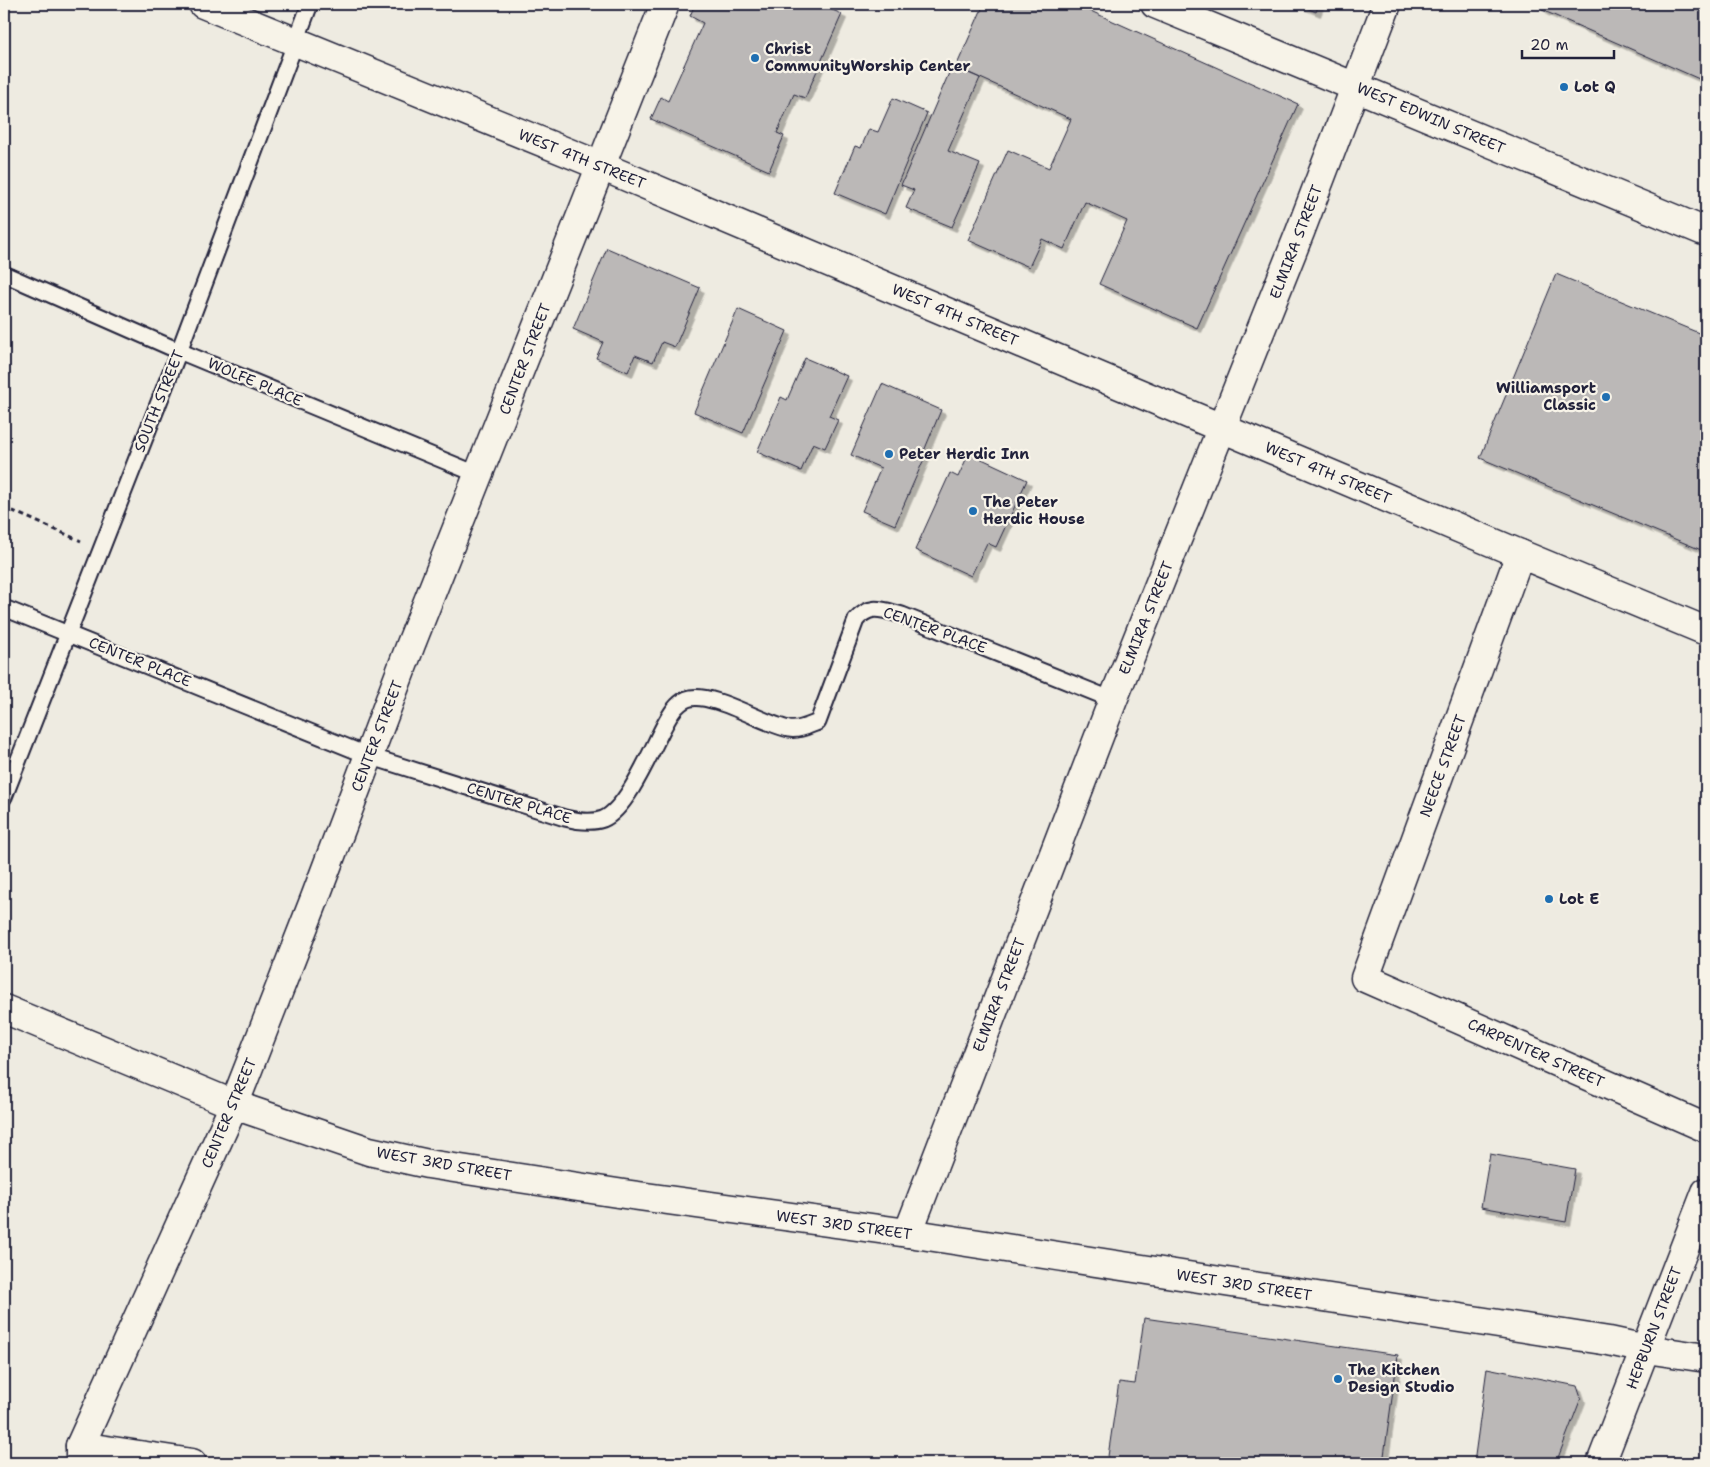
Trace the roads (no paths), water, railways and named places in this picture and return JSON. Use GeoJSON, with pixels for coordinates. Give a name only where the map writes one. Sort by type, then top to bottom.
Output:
{"type":"FeatureCollection","features":[{"type":"Feature","properties":{"kind":"street","name":"WEST 4TH STREET"},"geometry":{"type":"LineString","coordinates":[[202,4],[600,166],[1706,631]]}},
{"type":"Feature","properties":{"kind":"street","name":"CENTER STREET"},"geometry":{"type":"LineString","coordinates":[[80,1455],[234,1105],[412,644],[665,4]]}},
{"type":"Feature","properties":{"kind":"street","name":"WEST EDWIN STREET"},"geometry":{"type":"LineString","coordinates":[[1155,4],[1706,232]]}},
{"type":"Feature","properties":{"kind":"street","name":"ELMIRA STREET"},"geometry":{"type":"LineString","coordinates":[[908,1233],[1113,700],[1300,232],[1387,4]]}},
{"type":"Feature","properties":{"kind":"street","name":"NEECE STREET"},"geometry":{"type":"LineString","coordinates":[[1365,978],[1520,554]]}},
{"type":"Feature","properties":{"kind":"street","name":"CARPENTER STREET"},"geometry":{"type":"LineString","coordinates":[[1365,978],[1706,1128]]}},
{"type":"Feature","properties":{"kind":"street","name":"WEST 3RD STREET"},"geometry":{"type":"LineString","coordinates":[[4,1009],[234,1105],[369,1151],[428,1164],[624,1194],[908,1233],[1609,1341],[1706,1358]]}},
{"type":"Feature","properties":{"kind":"street","name":"HEPBURN STREET"},"geometry":{"type":"LineString","coordinates":[[1601,1463],[1706,1192]]}},
{"type":"Feature","properties":{"kind":"street"},"geometry":{"type":"LineString","coordinates":[[80,1455],[192,1463]]}},
{"type":"Feature","properties":{"kind":"lane","name":"SOUTH STREET"},"geometry":{"type":"LineString","coordinates":[[4,796],[179,351],[310,4]]}},
{"type":"Feature","properties":{"kind":"lane","name":"WOLFE PLACE"},"geometry":{"type":"LineString","coordinates":[[4,274],[179,351],[479,476]]}},
{"type":"Feature","properties":{"kind":"lane","name":"CENTER PLACE"},"geometry":{"type":"LineString","coordinates":[[4,608],[369,756],[578,821],[601,820],[612,814],[628,795],[672,710],[687,699],[699,698],[724,704],[790,730],[818,722],[856,620],[862,613],[874,608],[902,615],[1113,700]]}},
{"type":"Feature","properties":{"kind":"place","name":"Christ CommunityWorship Center"},"geometry":{"type":"Point","coordinates":[755,58]}},
{"type":"Feature","properties":{"kind":"place","name":"Lot Q"},"geometry":{"type":"Point","coordinates":[1564,87]}},
{"type":"Feature","properties":{"kind":"place","name":"Williamsport Classic"},"geometry":{"type":"Point","coordinates":[1606,397]}},
{"type":"Feature","properties":{"kind":"place","name":"Peter Herdic Inn"},"geometry":{"type":"Point","coordinates":[889,454]}},
{"type":"Feature","properties":{"kind":"place","name":"The Peter Herdic House"},"geometry":{"type":"Point","coordinates":[973,511]}},
{"type":"Feature","properties":{"kind":"place","name":"Lot E"},"geometry":{"type":"Point","coordinates":[1549,899]}},
{"type":"Feature","properties":{"kind":"place","name":"The Kitchen Design Studio"},"geometry":{"type":"Point","coordinates":[1338,1379]}}]}
